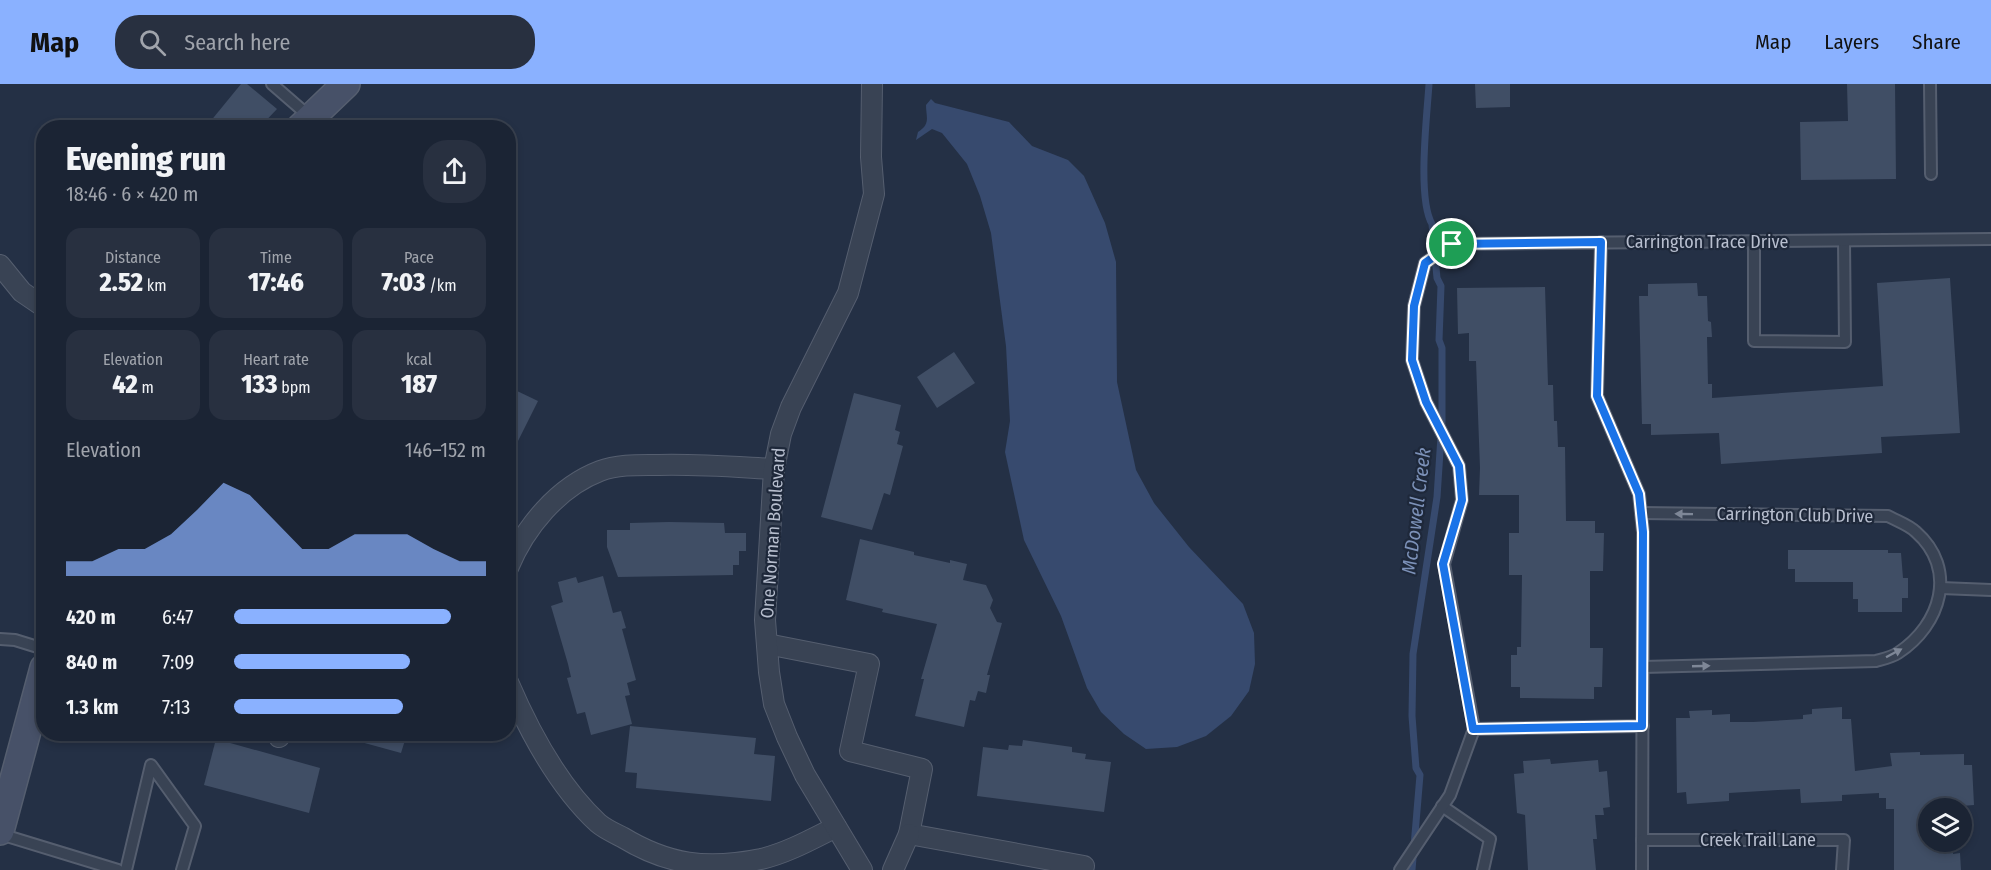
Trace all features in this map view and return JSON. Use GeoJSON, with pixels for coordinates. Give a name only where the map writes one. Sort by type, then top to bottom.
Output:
{"type":"FeatureCollection","features":[{"type":"Feature","properties":{"kind":"street"},"geometry":{"type":"LineString","coordinates":[[313,120],[346,84]]}},
{"type":"Feature","properties":{"kind":"street","name":"One Norman Boulevard"},"geometry":{"type":"LineString","coordinates":[[862,870],[805,775],[774,704],[765,620],[774,469],[781,434],[791,407],[848,293],[867,226],[875,184],[871,157],[872,84]]}},
{"type":"Feature","properties":{"kind":"street"},"geometry":{"type":"LineString","coordinates":[[0,265],[22,292],[36,302]]}},
{"type":"Feature","properties":{"kind":"street"},"geometry":{"type":"LineString","coordinates":[[516,553],[530,527],[550,504],[574,483],[601,470],[631,465],[707,464],[774,469]]}},
{"type":"Feature","properties":{"kind":"street"},"geometry":{"type":"LineString","coordinates":[[767,644],[869,664],[850,751],[922,769],[909,834],[893,870]]}},
{"type":"Feature","properties":{"kind":"street"},"geometry":{"type":"LineString","coordinates":[[0,832],[36,698]]}},
{"type":"Feature","properties":{"kind":"street"},"geometry":{"type":"LineString","coordinates":[[516,699],[534,737],[578,800],[599,824],[650,854],[675,862],[714,866],[761,859],[836,827]]}},
{"type":"Feature","properties":{"kind":"street"},"geometry":{"type":"LineString","coordinates":[[909,834],[1084,866]]}},
{"type":"Feature","properties":{"kind":"lane"},"geometry":{"type":"LineString","coordinates":[[272,84],[305,120]]}},
{"type":"Feature","properties":{"kind":"lane"},"geometry":{"type":"LineString","coordinates":[[1930,84],[1931,174]]}},
{"type":"Feature","properties":{"kind":"lane","name":"Carrington Trace Drive"},"geometry":{"type":"LineString","coordinates":[[1473,729],[1443,564],[1462,500],[1459,466],[1426,402],[1412,360],[1414,306],[1425,263],[1452,244],[1991,239]]}},
{"type":"Feature","properties":{"kind":"lane"},"geometry":{"type":"LineString","coordinates":[[1754,241],[1754,340],[1845,342],[1844,241]]}},
{"type":"Feature","properties":{"kind":"lane"},"geometry":{"type":"LineString","coordinates":[[1601,242],[1597,396],[1639,494],[1643,532],[1642,870]]}},
{"type":"Feature","properties":{"kind":"lane","name":"Carrington Club Drive"},"geometry":{"type":"LineString","coordinates":[[1641,513],[1888,516],[1916,531],[1933,552],[1942,582],[1941,588]]}},
{"type":"Feature","properties":{"kind":"lane"},"geometry":{"type":"LineString","coordinates":[[1643,668],[1876,661],[1898,654],[1926,628],[1938,602],[1941,588],[1991,590]]}},
{"type":"Feature","properties":{"kind":"lane"},"geometry":{"type":"LineString","coordinates":[[0,639],[15,640],[36,647]]}},
{"type":"Feature","properties":{"kind":"lane"},"geometry":{"type":"LineString","coordinates":[[1400,870],[1449,795],[1473,729],[1642,726]]}},
{"type":"Feature","properties":{"kind":"lane"},"geometry":{"type":"LineString","coordinates":[[126,870],[151,765],[195,826],[182,870]]}},
{"type":"Feature","properties":{"kind":"lane"},"geometry":{"type":"LineString","coordinates":[[1442,806],[1490,839],[1483,870]]}},
{"type":"Feature","properties":{"kind":"lane"},"geometry":{"type":"LineString","coordinates":[[0,832],[118,870]]}},
{"type":"Feature","properties":{"kind":"lane","name":"Creek Trail Lane"},"geometry":{"type":"LineString","coordinates":[[1642,840],[1844,840],[1842,870]]}},
{"type":"Feature","properties":{"kind":"water"},"geometry":{"type":"Polygon","coordinates":[[[931,99],[935,103],[1009,122],[1032,146],[1068,160],[1084,176],[1105,223],[1116,262],[1117,382],[1136,470],[1154,503],[1189,547],[1243,604],[1254,633],[1255,664],[1249,691],[1231,716],[1206,736],[1177,747],[1146,749],[1124,734],[1101,712],[1087,688],[1061,616],[1024,540],[1005,452],[1010,421],[1006,346],[991,233],[980,196],[967,164],[942,133],[932,129],[916,140],[918,132],[925,126],[926,105],[931,99]]]}},
{"type":"Feature","properties":{"kind":"building"},"geometry":{"type":"Polygon","coordinates":[[[241,84],[247,84],[277,109],[267,120],[212,120],[241,84]]]}},
{"type":"Feature","properties":{"kind":"building"},"geometry":{"type":"Polygon","coordinates":[[[1475,84],[1510,84],[1510,107],[1476,108],[1475,84]]]}},
{"type":"Feature","properties":{"kind":"building"},"geometry":{"type":"Polygon","coordinates":[[[1847,84],[1895,84],[1896,179],[1801,180],[1800,122],[1848,121],[1847,84]]]}},
{"type":"Feature","properties":{"kind":"building"},"geometry":{"type":"Polygon","coordinates":[[[1950,278],[1960,433],[1881,437],[1882,453],[1721,464],[1719,433],[1651,435],[1651,424],[1642,424],[1639,296],[1648,296],[1648,284],[1697,283],[1698,296],[1707,296],[1708,321],[1711,322],[1712,337],[1707,337],[1708,384],[1712,384],[1712,398],[1883,386],[1877,283],[1950,278]]]}},
{"type":"Feature","properties":{"kind":"building"},"geometry":{"type":"Polygon","coordinates":[[[1545,287],[1548,385],[1553,385],[1554,421],[1557,421],[1558,447],[1565,447],[1566,521],[1595,521],[1595,533],[1604,533],[1603,571],[1590,571],[1590,648],[1603,648],[1602,687],[1594,687],[1594,699],[1520,698],[1520,687],[1511,687],[1511,655],[1517,655],[1517,647],[1521,647],[1522,575],[1509,575],[1509,533],[1519,533],[1519,495],[1479,495],[1476,361],[1469,361],[1469,333],[1458,334],[1457,288],[1545,287]]]}},
{"type":"Feature","properties":{"kind":"building"},"geometry":{"type":"Polygon","coordinates":[[[954,352],[975,383],[937,408],[917,377],[954,352]]]}},
{"type":"Feature","properties":{"kind":"building"},"geometry":{"type":"Polygon","coordinates":[[[516,390],[538,401],[516,445],[516,390]]]}},
{"type":"Feature","properties":{"kind":"building"},"geometry":{"type":"Polygon","coordinates":[[[854,393],[901,405],[895,430],[900,432],[897,444],[903,446],[890,495],[884,493],[872,530],[821,517],[854,393]]]}},
{"type":"Feature","properties":{"kind":"building"},"geometry":{"type":"Polygon","coordinates":[[[630,523],[724,523],[725,533],[746,533],[746,551],[739,551],[739,565],[733,565],[733,575],[618,577],[607,547],[607,530],[630,530],[630,523]]]}},
{"type":"Feature","properties":{"kind":"building"},"geometry":{"type":"Polygon","coordinates":[[[860,539],[914,552],[914,555],[950,563],[950,560],[967,564],[963,580],[986,585],[993,600],[990,608],[997,622],[1002,623],[987,675],[990,675],[986,693],[978,691],[975,701],[970,700],[964,727],[915,716],[924,679],[921,679],[937,624],[882,612],[883,609],[846,600],[860,539]]]}},
{"type":"Feature","properties":{"kind":"building"},"geometry":{"type":"Polygon","coordinates":[[[1788,550],[1888,550],[1888,553],[1901,553],[1903,578],[1908,578],[1908,598],[1902,598],[1902,612],[1858,612],[1858,599],[1853,599],[1853,582],[1795,582],[1795,569],[1788,569],[1788,550]]]}},
{"type":"Feature","properties":{"kind":"building"},"geometry":{"type":"Polygon","coordinates":[[[603,576],[613,613],[621,611],[626,628],[622,629],[636,680],[627,683],[630,695],[625,696],[632,724],[591,735],[585,712],[577,714],[567,678],[571,677],[568,664],[551,606],[563,602],[558,582],[576,577],[578,583],[603,576]]]}},
{"type":"Feature","properties":{"kind":"building"},"geometry":{"type":"Polygon","coordinates":[[[1842,707],[1842,719],[1851,719],[1855,771],[1892,766],[1890,753],[1964,754],[1964,765],[1972,765],[1974,805],[1972,805],[1972,798],[1918,798],[1918,852],[1960,853],[1961,870],[1894,870],[1894,809],[1886,809],[1886,798],[1879,798],[1879,793],[1842,795],[1842,801],[1801,803],[1800,789],[1778,790],[1729,793],[1729,801],[1687,804],[1686,792],[1677,793],[1676,718],[1690,718],[1689,711],[1712,710],[1712,715],[1730,714],[1730,722],[1803,719],[1803,715],[1812,714],[1812,709],[1842,707]]]}},
{"type":"Feature","properties":{"kind":"building"},"geometry":{"type":"Polygon","coordinates":[[[630,726],[756,738],[754,754],[775,756],[771,801],[636,788],[637,773],[625,772],[630,726]]]}},
{"type":"Feature","properties":{"kind":"building"},"geometry":{"type":"Polygon","coordinates":[[[1023,740],[1072,747],[1072,752],[1086,754],[1085,759],[1111,762],[1104,812],[977,796],[983,747],[1008,750],[1009,745],[1022,746],[1023,740]]]}},
{"type":"Feature","properties":{"kind":"building"},"geometry":{"type":"Polygon","coordinates":[[[215,741],[223,741],[320,768],[309,813],[204,785],[215,741]]]}},
{"type":"Feature","properties":{"kind":"building"},"geometry":{"type":"Polygon","coordinates":[[[357,741],[405,741],[401,753],[357,741]]]}},
{"type":"Feature","properties":{"kind":"building"},"geometry":{"type":"Polygon","coordinates":[[[1550,759],[1551,764],[1598,760],[1599,772],[1607,771],[1610,807],[1603,808],[1604,815],[1595,815],[1597,839],[1593,839],[1596,870],[1528,870],[1525,815],[1517,813],[1514,774],[1524,773],[1523,761],[1550,759]]]}},
{"type":"Feature","properties":{"kind":"waterway","name":"McDowell Creek"},"geometry":{"type":"LineString","coordinates":[[1412,870],[1420,775],[1416,768],[1412,716],[1413,654],[1437,497],[1442,421],[1442,348],[1439,340],[1441,286],[1437,278],[1432,224],[1427,212],[1424,177],[1429,84]]}},
{"type":"Feature","properties":{"kind":"route"},"geometry":{"type":"LineString","coordinates":[[1601,242],[1597,396],[1639,494],[1643,532],[1642,726],[1473,729],[1443,564],[1462,500],[1459,466],[1426,402],[1412,360],[1414,306],[1425,263],[1452,244],[1601,242]]}}]}
